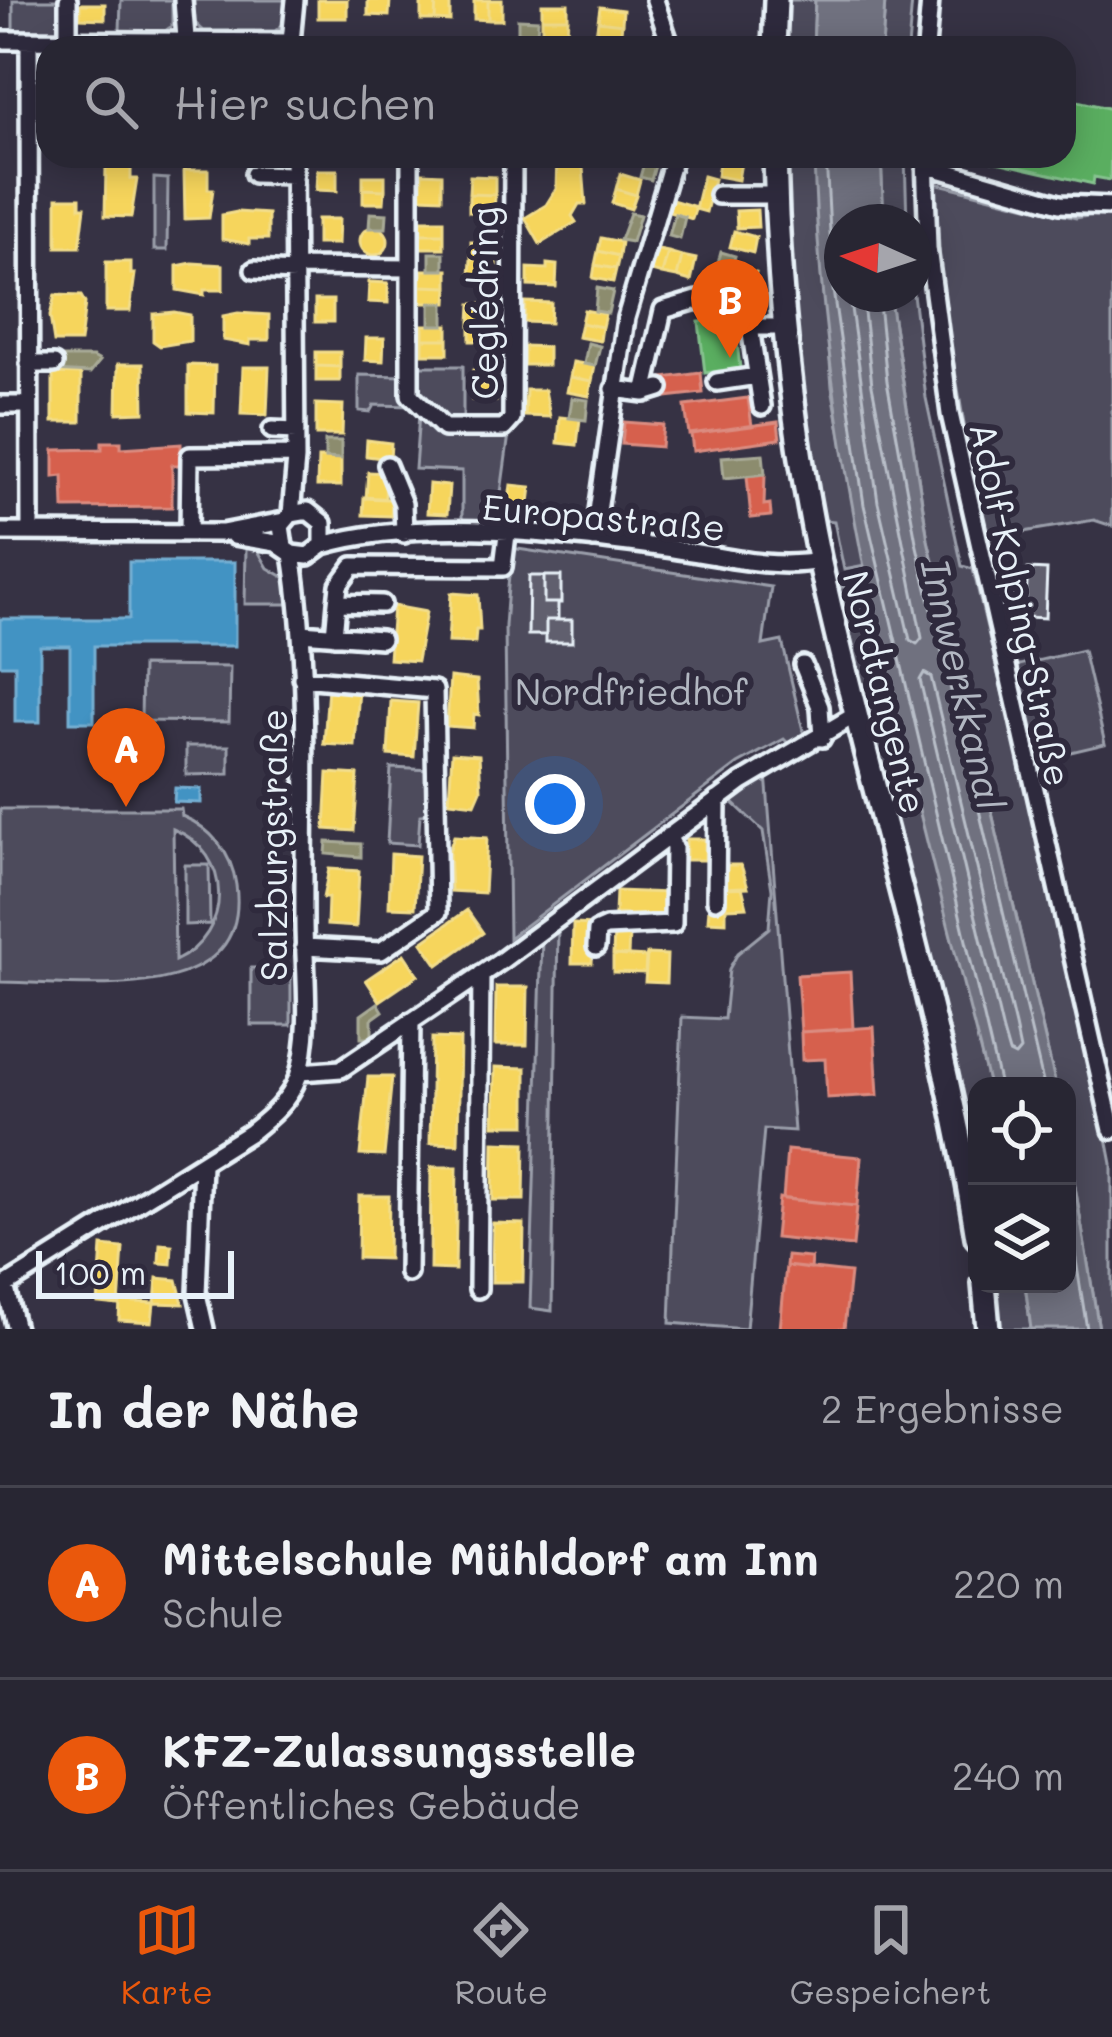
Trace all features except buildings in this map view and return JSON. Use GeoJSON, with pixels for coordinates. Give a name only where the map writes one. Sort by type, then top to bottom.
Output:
{"type":"FeatureCollection","features":[{"type":"Feature","properties":{"kind":"main road"},"geometry":{"type":"LineString","coordinates":[[774,36],[776,0]]}},
{"type":"Feature","properties":{"kind":"main road","name":"Nordtangente"},"geometry":{"type":"LineString","coordinates":[[775,168],[785,326],[820,561],[910,926],[968,1195]]}},
{"type":"Feature","properties":{"kind":"main road"},"geometry":{"type":"LineString","coordinates":[[986,1293],[988,1329]]}},
{"type":"Feature","properties":{"kind":"street"},"geometry":{"type":"LineString","coordinates":[[68,0],[68,36]]}},
{"type":"Feature","properties":{"kind":"street"},"geometry":{"type":"LineString","coordinates":[[183,0],[186,36]]}},
{"type":"Feature","properties":{"kind":"street"},"geometry":{"type":"LineString","coordinates":[[293,36],[295,0]]}},
{"type":"Feature","properties":{"kind":"street"},"geometry":{"type":"LineString","coordinates":[[655,0],[667,36]]}},
{"type":"Feature","properties":{"kind":"street"},"geometry":{"type":"LineString","coordinates":[[927,36],[930,0]]}},
{"type":"Feature","properties":{"kind":"street"},"geometry":{"type":"LineString","coordinates":[[0,40],[36,40]]}},
{"type":"Feature","properties":{"kind":"street"},"geometry":{"type":"LineString","coordinates":[[28,40],[30,532]]}},
{"type":"Feature","properties":{"kind":"street"},"geometry":{"type":"LineString","coordinates":[[294,168],[294,515]]}},
{"type":"Feature","properties":{"kind":"street","name":"Ceglédring"},"geometry":{"type":"LineString","coordinates":[[410,168],[412,398],[444,428],[508,427],[512,419],[513,168]]}},
{"type":"Feature","properties":{"kind":"street"},"geometry":{"type":"LineString","coordinates":[[594,539],[632,289],[670,168]]}},
{"type":"Feature","properties":{"kind":"street","name":"Adolf-Kolping-Straße"},"geometry":{"type":"LineString","coordinates":[[925,168],[930,268],[954,434],[1112,1130]]}},
{"type":"Feature","properties":{"kind":"street"},"geometry":{"type":"LineString","coordinates":[[947,168],[1060,204],[1112,206]]}},
{"type":"Feature","properties":{"kind":"street"},"geometry":{"type":"LineString","coordinates":[[254,174],[294,175]]}},
{"type":"Feature","properties":{"kind":"street"},"geometry":{"type":"LineString","coordinates":[[718,194],[776,195]]}},
{"type":"Feature","properties":{"kind":"street","name":"Ceglédring"},"geometry":{"type":"LineString","coordinates":[[254,270],[409,268]]}},
{"type":"Feature","properties":{"kind":"street"},"geometry":{"type":"LineString","coordinates":[[614,389],[652,391],[666,308],[697,300],[746,312],[762,406]]}},
{"type":"Feature","properties":{"kind":"street"},"geometry":{"type":"LineString","coordinates":[[750,327],[785,326]]}},
{"type":"Feature","properties":{"kind":"street"},"geometry":{"type":"LineString","coordinates":[[29,364],[54,364]]}},
{"type":"Feature","properties":{"kind":"street"},"geometry":{"type":"LineString","coordinates":[[717,382],[757,376]]}},
{"type":"Feature","properties":{"kind":"street"},"geometry":{"type":"LineString","coordinates":[[0,405],[28,405]]}},
{"type":"Feature","properties":{"kind":"street"},"geometry":{"type":"LineString","coordinates":[[272,430],[296,430]]}},
{"type":"Feature","properties":{"kind":"street"},"geometry":{"type":"LineString","coordinates":[[190,532],[190,456],[296,457]]}},
{"type":"Feature","properties":{"kind":"street"},"geometry":{"type":"LineString","coordinates":[[387,465],[404,504],[404,534]]}},
{"type":"Feature","properties":{"kind":"street"},"geometry":{"type":"LineString","coordinates":[[222,533],[294,515],[323,524]]}},
{"type":"Feature","properties":{"kind":"street","name":"Salzburgstraße"},"geometry":{"type":"LineString","coordinates":[[294,515],[288,550],[301,626],[304,947],[300,1072]]}},
{"type":"Feature","properties":{"kind":"street","name":"Europastraße"},"geometry":{"type":"LineString","coordinates":[[323,524],[381,534],[594,539],[760,562],[820,561]]}},
{"type":"Feature","properties":{"kind":"street","name":"Salzburgstraße"},"geometry":{"type":"LineString","coordinates":[[301,626],[323,524]]}},
{"type":"Feature","properties":{"kind":"street"},"geometry":{"type":"LineString","coordinates":[[0,532],[222,533],[288,550]]}},
{"type":"Feature","properties":{"kind":"street","name":"Europastraße"},"geometry":{"type":"LineString","coordinates":[[288,550],[318,550],[381,534]]}},
{"type":"Feature","properties":{"kind":"street"},"geometry":{"type":"LineString","coordinates":[[334,636],[339,585],[353,566],[503,567],[507,534]]}},
{"type":"Feature","properties":{"kind":"street"},"geometry":{"type":"LineString","coordinates":[[337,603],[382,604]]}},
{"type":"Feature","properties":{"kind":"street"},"geometry":{"type":"LineString","coordinates":[[301,626],[334,636],[380,639]]}},
{"type":"Feature","properties":{"kind":"street"},"geometry":{"type":"LineString","coordinates":[[803,665],[820,707],[822,738]]}},
{"type":"Feature","properties":{"kind":"street"},"geometry":{"type":"LineString","coordinates":[[302,678],[434,690],[441,855],[438,912],[382,951],[304,947]]}},
{"type":"Feature","properties":{"kind":"street"},"geometry":{"type":"LineString","coordinates":[[16,1329],[3,1287],[202,1164],[280,1106],[300,1072],[340,1069],[482,974],[717,800],[855,715]]}},
{"type":"Feature","properties":{"kind":"street"},"geometry":{"type":"LineString","coordinates":[[822,738],[860,738]]}},
{"type":"Feature","properties":{"kind":"street"},"geometry":{"type":"LineString","coordinates":[[716,900],[717,800]]}},
{"type":"Feature","properties":{"kind":"street"},"geometry":{"type":"LineString","coordinates":[[596,947],[597,931],[606,927],[673,924],[674,847],[668,836]]}},
{"type":"Feature","properties":{"kind":"street"},"geometry":{"type":"LineString","coordinates":[[478,1289],[482,974]]}},
{"type":"Feature","properties":{"kind":"street"},"geometry":{"type":"LineString","coordinates":[[408,1273],[411,1021]]}},
{"type":"Feature","properties":{"kind":"street"},"geometry":{"type":"LineString","coordinates":[[202,1164],[197,1294],[205,1329]]}},
{"type":"Feature","properties":{"kind":"green space"},"geometry":{"type":"Polygon","coordinates":[[[13,0],[63,0],[63,33],[13,32],[13,0]]]}},
{"type":"Feature","properties":{"kind":"green space"},"geometry":{"type":"Polygon","coordinates":[[[121,0],[172,0],[172,26],[165,31],[120,31],[121,0]]]}},
{"type":"Feature","properties":{"kind":"green space"},"geometry":{"type":"Polygon","coordinates":[[[194,0],[285,0],[285,23],[275,31],[204,31],[193,21],[194,0]]]}},
{"type":"Feature","properties":{"kind":"green space"},"geometry":{"type":"Polygon","coordinates":[[[784,0],[815,0],[814,36],[782,36],[784,0]]]}},
{"type":"Feature","properties":{"kind":"green space"},"geometry":{"type":"Polygon","coordinates":[[[885,0],[912,0],[909,36],[883,36],[885,0]]]}},
{"type":"Feature","properties":{"kind":"green space"},"geometry":{"type":"Polygon","coordinates":[[[783,168],[815,168],[832,387],[865,566],[844,570],[834,521],[823,520],[796,352],[783,168]]]}},
{"type":"Feature","properties":{"kind":"green space"},"geometry":{"type":"Polygon","coordinates":[[[882,168],[905,168],[906,204],[883,204],[882,168]]]}},
{"type":"Feature","properties":{"kind":"green space"},"geometry":{"type":"Polygon","coordinates":[[[154,178],[168,179],[167,250],[154,250],[154,178]]]}},
{"type":"Feature","properties":{"kind":"green space"},"geometry":{"type":"Polygon","coordinates":[[[935,183],[1076,218],[1112,212],[1112,526],[1094,520],[983,539],[942,292],[935,183]]]}},
{"type":"Feature","properties":{"kind":"green space"},"geometry":{"type":"Polygon","coordinates":[[[892,312],[915,312],[926,398],[962,566],[973,569],[1100,1101],[1112,1164],[1112,1329],[1099,1329],[1076,1192],[1076,1077],[1054,1077],[928,540],[892,312]]]}},
{"type":"Feature","properties":{"kind":"green space"},"geometry":{"type":"Polygon","coordinates":[[[417,366],[463,366],[463,423],[447,423],[417,396],[417,366]]]}},
{"type":"Feature","properties":{"kind":"green space"},"geometry":{"type":"Polygon","coordinates":[[[359,375],[405,376],[412,406],[374,405],[370,412],[359,411],[359,375]]]}},
{"type":"Feature","properties":{"kind":"green space"},"geometry":{"type":"Polygon","coordinates":[[[419,414],[447,434],[509,434],[497,522],[462,521],[462,471],[415,469],[419,414]]]}},
{"type":"Feature","properties":{"kind":"green space"},"geometry":{"type":"Polygon","coordinates":[[[246,548],[257,549],[268,568],[287,579],[288,604],[245,604],[246,548]]]}},
{"type":"Feature","properties":{"kind":"green space","name":"Nordfriedhof"},"geometry":{"type":"Polygon","coordinates":[[[511,548],[771,587],[763,645],[782,641],[805,739],[792,747],[784,739],[738,764],[509,938],[505,626],[511,548]]]}},
{"type":"Feature","properties":{"kind":"green space"},"geometry":{"type":"Polygon","coordinates":[[[869,581],[987,1077],[968,1077],[968,1153],[838,588],[869,581]]]}},
{"type":"Feature","properties":{"kind":"green space"},"geometry":{"type":"Polygon","coordinates":[[[1083,650],[1105,744],[1037,760],[1015,666],[1083,650]]]}},
{"type":"Feature","properties":{"kind":"green space"},"geometry":{"type":"Polygon","coordinates":[[[142,666],[230,667],[229,722],[141,721],[142,666]]]}},
{"type":"Feature","properties":{"kind":"green space"},"geometry":{"type":"Polygon","coordinates":[[[186,746],[229,746],[229,774],[186,775],[186,746]]]}},
{"type":"Feature","properties":{"kind":"green space"},"geometry":{"type":"Polygon","coordinates":[[[391,768],[431,770],[428,814],[420,815],[418,845],[387,843],[391,768]]]}},
{"type":"Feature","properties":{"kind":"green space"},"geometry":{"type":"Polygon","coordinates":[[[766,773],[794,1131],[764,1129],[746,1329],[670,1323],[682,1017],[724,1019],[729,969],[738,953],[769,928],[772,890],[763,831],[727,797],[766,773]]]}},
{"type":"Feature","properties":{"kind":"green space"},"geometry":{"type":"Polygon","coordinates":[[[0,809],[181,809],[182,816],[211,835],[225,852],[236,885],[234,925],[217,953],[189,971],[113,985],[0,982],[0,809]],[[173,829],[175,961],[208,932],[219,894],[216,874],[193,840],[173,829]]]}},
{"type":"Feature","properties":{"kind":"green space"},"geometry":{"type":"Polygon","coordinates":[[[185,865],[209,865],[210,924],[185,925],[185,865]]]}},
{"type":"Feature","properties":{"kind":"green space"},"geometry":{"type":"Polygon","coordinates":[[[558,925],[552,1311],[530,1308],[542,938],[558,925]]]}},
{"type":"Feature","properties":{"kind":"green space"},"geometry":{"type":"Polygon","coordinates":[[[251,968],[291,968],[291,1025],[251,1025],[251,968]]]}},
{"type":"Feature","properties":{"kind":"green space"},"geometry":{"type":"Polygon","coordinates":[[[992,1293],[1026,1293],[1031,1329],[996,1329],[992,1293]]]}},
{"type":"Feature","properties":{"kind":"water"},"geometry":{"type":"Polygon","coordinates":[[[815,0],[885,0],[883,36],[814,36],[815,0]]]}},
{"type":"Feature","properties":{"kind":"water"},"geometry":{"type":"Polygon","coordinates":[[[815,168],[882,168],[883,204],[824,204],[824,301],[815,168]]]}},
{"type":"Feature","properties":{"kind":"water"},"geometry":{"type":"Polygon","coordinates":[[[825,312],[892,312],[928,540],[1054,1077],[987,1077],[876,625],[834,392],[825,312]]]}},
{"type":"Feature","properties":{"kind":"water"},"geometry":{"type":"Polygon","coordinates":[[[1076,1192],[1099,1329],[1031,1329],[1026,1293],[1076,1293],[1076,1192]]]}},
{"type":"Feature","properties":{"kind":"place","name":"KFZ-Zulassungsstelle"},"geometry":{"type":"Point","coordinates":[730,358]}},
{"type":"Feature","properties":{"kind":"place","name":"Mittelschule Mühldorf am Inn"},"geometry":{"type":"Point","coordinates":[126,807]}},
{"type":"Feature","properties":{"kind":"water label","name":"Innwerkkanal"},"geometry":{"type":"Point","coordinates":[964,684]}}]}
